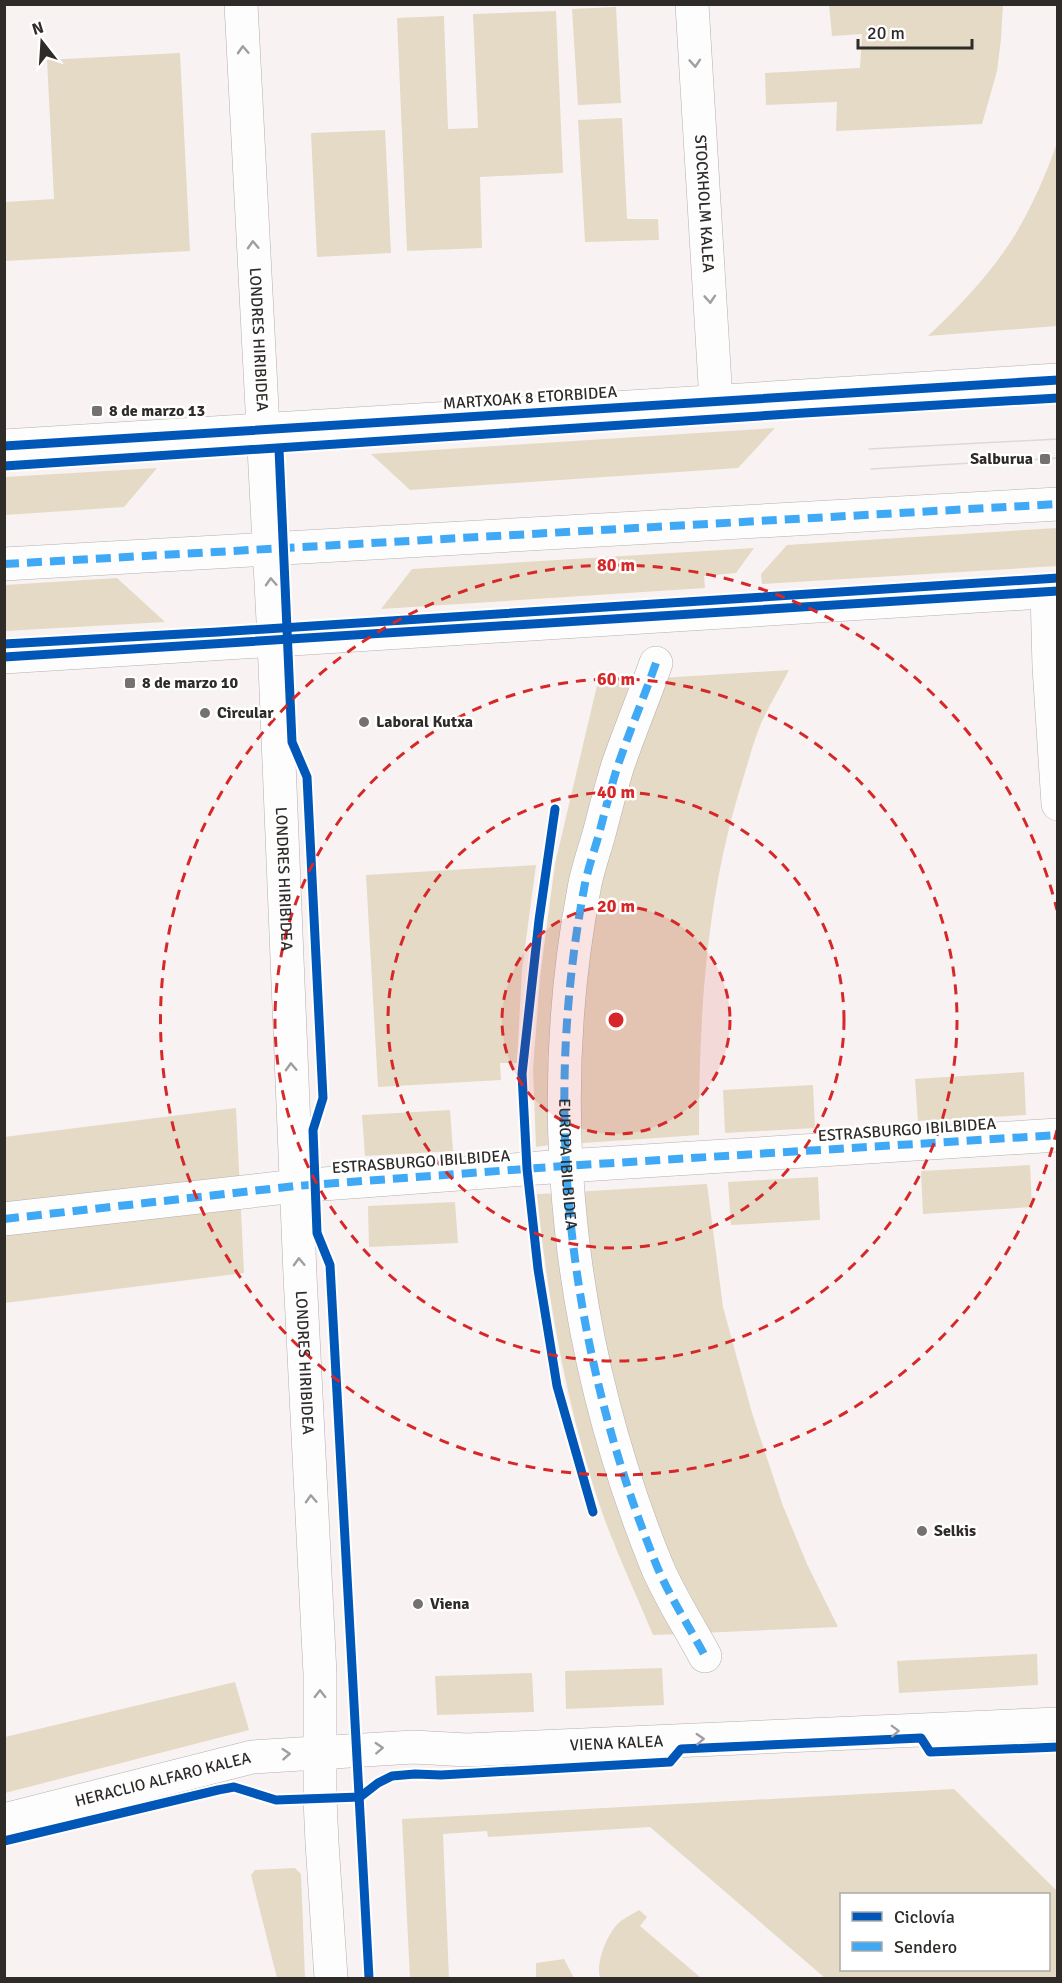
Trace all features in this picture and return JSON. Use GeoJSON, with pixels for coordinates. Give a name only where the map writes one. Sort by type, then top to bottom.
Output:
{"type":"FeatureCollection","features":[{"type":"Feature","properties":{"kind":"street","name":"LONDRES HIRIBIDEA"},"geometry":{"type":"LineString","coordinates":[[241,4],[274,640],[296,1186],[320,1674],[321,1821],[331,1978]]}},
{"type":"Feature","properties":{"kind":"street","name":"STOCKHOLM KALEA"},"geometry":{"type":"LineString","coordinates":[[692,4],[716,401]]}},
{"type":"Feature","properties":{"kind":"street","name":"MARTXOAK 8 ETORBIDEA"},"geometry":{"type":"LineString","coordinates":[[4,446],[1058,380]]}},
{"type":"Feature","properties":{"kind":"street"},"geometry":{"type":"LineString","coordinates":[[4,564],[1058,504]]}},
{"type":"Feature","properties":{"kind":"street"},"geometry":{"type":"LineString","coordinates":[[4,657],[1052,591],[1049,667],[1058,804]]}},
{"type":"Feature","properties":{"kind":"street","name":"EUROPA IBILBIDEA"},"geometry":{"type":"LineString","coordinates":[[656,663],[618,766],[584,888],[570,988],[564,1080],[565,1166],[576,1269],[595,1377],[623,1473],[657,1567],[705,1656]]}},
{"type":"Feature","properties":{"kind":"street","name":"ESTRASBURGO IBILBIDEA"},"geometry":{"type":"LineString","coordinates":[[4,1219],[296,1186],[565,1166],[1058,1135]]}},
{"type":"Feature","properties":{"kind":"street","name":"VIENA KALEA"},"geometry":{"type":"LineString","coordinates":[[321,1752],[413,1747],[467,1750],[1058,1724]]}},
{"type":"Feature","properties":{"kind":"street","name":"HERACLIO ALFARO KALEA"},"geometry":{"type":"LineString","coordinates":[[4,1820],[252,1757],[321,1752]]}},
{"type":"Feature","properties":{"kind":"shaded area"},"geometry":{"type":"Polygon","coordinates":[[[829,5],[1003,5],[997,71],[982,124],[836,131],[837,102],[766,105],[765,73],[860,68],[862,34],[832,36],[829,5]]]}},
{"type":"Feature","properties":{"kind":"shaded area"},"geometry":{"type":"Polygon","coordinates":[[[616,7],[621,103],[578,105],[572,9],[616,7]]]}},
{"type":"Feature","properties":{"kind":"shaded area"},"geometry":{"type":"Polygon","coordinates":[[[556,11],[563,173],[480,177],[482,248],[407,251],[397,18],[444,16],[448,129],[478,128],[473,14],[556,11]]]}},
{"type":"Feature","properties":{"kind":"shaded area"},"geometry":{"type":"Polygon","coordinates":[[[180,53],[190,251],[5,261],[5,202],[54,199],[47,60],[180,53]]]}},
{"type":"Feature","properties":{"kind":"shaded area"},"geometry":{"type":"Polygon","coordinates":[[[622,118],[627,219],[658,219],[659,240],[585,242],[578,120],[622,118]]]}},
{"type":"Feature","properties":{"kind":"shaded area"},"geometry":{"type":"Polygon","coordinates":[[[385,130],[391,253],[317,257],[311,133],[385,130]]]}},
{"type":"Feature","properties":{"kind":"shaded area"},"geometry":{"type":"Polygon","coordinates":[[[1057,143],[1057,326],[928,336],[975,288],[1006,249],[1033,202],[1057,143]]]}},
{"type":"Feature","properties":{"kind":"shaded area"},"geometry":{"type":"Polygon","coordinates":[[[775,428],[738,468],[410,490],[371,454],[775,428]]]}},
{"type":"Feature","properties":{"kind":"shaded area"},"geometry":{"type":"Polygon","coordinates":[[[157,468],[124,507],[5,515],[5,477],[157,468]]]}},
{"type":"Feature","properties":{"kind":"shaded area"},"geometry":{"type":"Polygon","coordinates":[[[1057,528],[1057,566],[762,584],[761,574],[787,545],[1057,528]]]}},
{"type":"Feature","properties":{"kind":"shaded area"},"geometry":{"type":"Polygon","coordinates":[[[754,548],[736,573],[704,576],[705,588],[381,609],[412,569],[754,548]]]}},
{"type":"Feature","properties":{"kind":"shaded area"},"geometry":{"type":"Polygon","coordinates":[[[117,578],[165,622],[5,631],[5,585],[117,578]]]}},
{"type":"Feature","properties":{"kind":"shaded area"},"geometry":{"type":"Polygon","coordinates":[[[789,670],[756,737],[730,823],[721,867],[713,911],[703,1000],[699,1135],[569,1144],[572,1046],[603,846],[661,678],[789,670]]]}},
{"type":"Feature","properties":{"kind":"shaded area"},"geometry":{"type":"Polygon","coordinates":[[[644,678],[598,795],[556,1144],[536,1147],[533,1069],[540,977],[555,864],[598,681],[644,678]]]}},
{"type":"Feature","properties":{"kind":"shaded area"},"geometry":{"type":"Polygon","coordinates":[[[536,865],[522,970],[517,1063],[500,1063],[501,1080],[378,1087],[366,875],[536,865]]]}},
{"type":"Feature","properties":{"kind":"shaded area"},"geometry":{"type":"Polygon","coordinates":[[[1024,1072],[1026,1115],[918,1121],[915,1079],[1024,1072]]]}},
{"type":"Feature","properties":{"kind":"shaded area"},"geometry":{"type":"Polygon","coordinates":[[[813,1085],[815,1128],[725,1133],[723,1090],[813,1085]]]}},
{"type":"Feature","properties":{"kind":"shaded area"},"geometry":{"type":"Polygon","coordinates":[[[236,1108],[244,1273],[5,1303],[4,1137],[236,1108]]]}},
{"type":"Feature","properties":{"kind":"shaded area"},"geometry":{"type":"Polygon","coordinates":[[[450,1110],[453,1151],[365,1156],[362,1115],[450,1110]]]}},
{"type":"Feature","properties":{"kind":"shaded area"},"geometry":{"type":"Polygon","coordinates":[[[1030,1165],[1032,1207],[923,1214],[921,1171],[1030,1165]]]}},
{"type":"Feature","properties":{"kind":"shaded area"},"geometry":{"type":"Polygon","coordinates":[[[818,1177],[820,1220],[731,1225],[728,1182],[818,1177]]]}},
{"type":"Feature","properties":{"kind":"shaded area"},"geometry":{"type":"Polygon","coordinates":[[[707,1184],[723,1307],[752,1413],[783,1506],[807,1564],[838,1627],[700,1633],[633,1478],[574,1192],[707,1184]]]}},
{"type":"Feature","properties":{"kind":"shaded area"},"geometry":{"type":"Polygon","coordinates":[[[560,1193],[681,1634],[653,1635],[602,1512],[579,1434],[553,1315],[537,1194],[560,1193]]]}},
{"type":"Feature","properties":{"kind":"shaded area"},"geometry":{"type":"Polygon","coordinates":[[[455,1202],[458,1243],[369,1247],[368,1206],[455,1202]]]}},
{"type":"Feature","properties":{"kind":"shaded area"},"geometry":{"type":"Polygon","coordinates":[[[1037,1654],[1038,1685],[899,1693],[897,1661],[1037,1654]]]}},
{"type":"Feature","properties":{"kind":"shaded area"},"geometry":{"type":"Polygon","coordinates":[[[662,1668],[664,1705],[566,1709],[565,1671],[662,1668]]]}},
{"type":"Feature","properties":{"kind":"shaded area"},"geometry":{"type":"Polygon","coordinates":[[[532,1673],[534,1712],[437,1715],[435,1676],[532,1673]]]}},
{"type":"Feature","properties":{"kind":"shaded area"},"geometry":{"type":"Polygon","coordinates":[[[235,1682],[249,1730],[5,1793],[5,1737],[235,1682]]]}},
{"type":"Feature","properties":{"kind":"shaded area"},"geometry":{"type":"Polygon","coordinates":[[[954,1789],[1057,1891],[1057,1978],[825,1978],[650,1827],[488,1837],[487,1831],[443,1834],[449,1978],[410,1978],[402,1819],[954,1789]]]}},
{"type":"Feature","properties":{"kind":"shaded area"},"geometry":{"type":"Polygon","coordinates":[[[295,1868],[301,1874],[305,1978],[277,1978],[251,1875],[255,1870],[295,1868]]]}},
{"type":"Feature","properties":{"kind":"shaded area"},"geometry":{"type":"Polygon","coordinates":[[[639,1910],[647,1917],[640,1926],[701,1978],[600,1978],[600,1959],[611,1932],[620,1922],[639,1910]]]}},
{"type":"Feature","properties":{"kind":"shaded area"},"geometry":{"type":"Polygon","coordinates":[[[564,1959],[574,1978],[536,1978],[536,1963],[564,1959]]]}},
{"type":"Feature","properties":{"kind":"tram line"},"geometry":{"type":"LineString","coordinates":[[869,449],[1058,439]]}},
{"type":"Feature","properties":{"kind":"tram line"},"geometry":{"type":"LineString","coordinates":[[871,469],[1058,458]]}},
{"type":"Feature","properties":{"kind":"marked path"},"geometry":{"type":"LineString","coordinates":[[4,564],[1058,504]]}},
{"type":"Feature","properties":{"kind":"marked path"},"geometry":{"type":"LineString","coordinates":[[656,663],[610,790],[584,889],[571,974],[565,1060],[565,1146],[572,1232],[584,1317],[602,1401],[626,1483],[656,1564],[705,1656]]}},
{"type":"Feature","properties":{"kind":"marked path"},"geometry":{"type":"LineString","coordinates":[[4,1219],[296,1186],[565,1166],[1058,1135]]}},
{"type":"Feature","properties":{"kind":"cycle path"},"geometry":{"type":"LineString","coordinates":[[4,446],[1058,380]]}},
{"type":"Feature","properties":{"kind":"cycle path"},"geometry":{"type":"LineString","coordinates":[[4,466],[1058,398]]}},
{"type":"Feature","properties":{"kind":"cycle path"},"geometry":{"type":"LineString","coordinates":[[279,449],[292,742],[307,777],[323,1098],[313,1130],[317,1233],[330,1265],[369,1978]]}},
{"type":"Feature","properties":{"kind":"cycle path"},"geometry":{"type":"LineString","coordinates":[[4,644],[1058,578]]}},
{"type":"Feature","properties":{"kind":"cycle path"},"geometry":{"type":"LineString","coordinates":[[4,657],[1058,591]]}},
{"type":"Feature","properties":{"kind":"cycle path"},"geometry":{"type":"LineString","coordinates":[[555,809],[539,920],[522,1074],[527,1169],[538,1269],[557,1386],[593,1512]]}},
{"type":"Feature","properties":{"kind":"cycle path"},"geometry":{"type":"LineString","coordinates":[[4,1841],[234,1787],[276,1800],[360,1797],[378,1783],[392,1776],[670,1762],[681,1749],[921,1738],[930,1752],[1058,1747]]}},
{"type":"Feature","properties":{"kind":"place","name":"8 de marzo 13"},"geometry":{"type":"Point","coordinates":[97,411]}},
{"type":"Feature","properties":{"kind":"place","name":"Salburua"},"geometry":{"type":"Point","coordinates":[1045,459]}},
{"type":"Feature","properties":{"kind":"place","name":"8 de marzo 10"},"geometry":{"type":"Point","coordinates":[130,683]}},
{"type":"Feature","properties":{"kind":"place","name":"Circular"},"geometry":{"type":"Point","coordinates":[205,713]}},
{"type":"Feature","properties":{"kind":"place","name":"Laboral Kutxa"},"geometry":{"type":"Point","coordinates":[364,722]}},
{"type":"Feature","properties":{"kind":"place","name":"Selkis"},"geometry":{"type":"Point","coordinates":[922,1531]}},
{"type":"Feature","properties":{"kind":"place","name":"Viena"},"geometry":{"type":"Point","coordinates":[418,1604]}}]}
